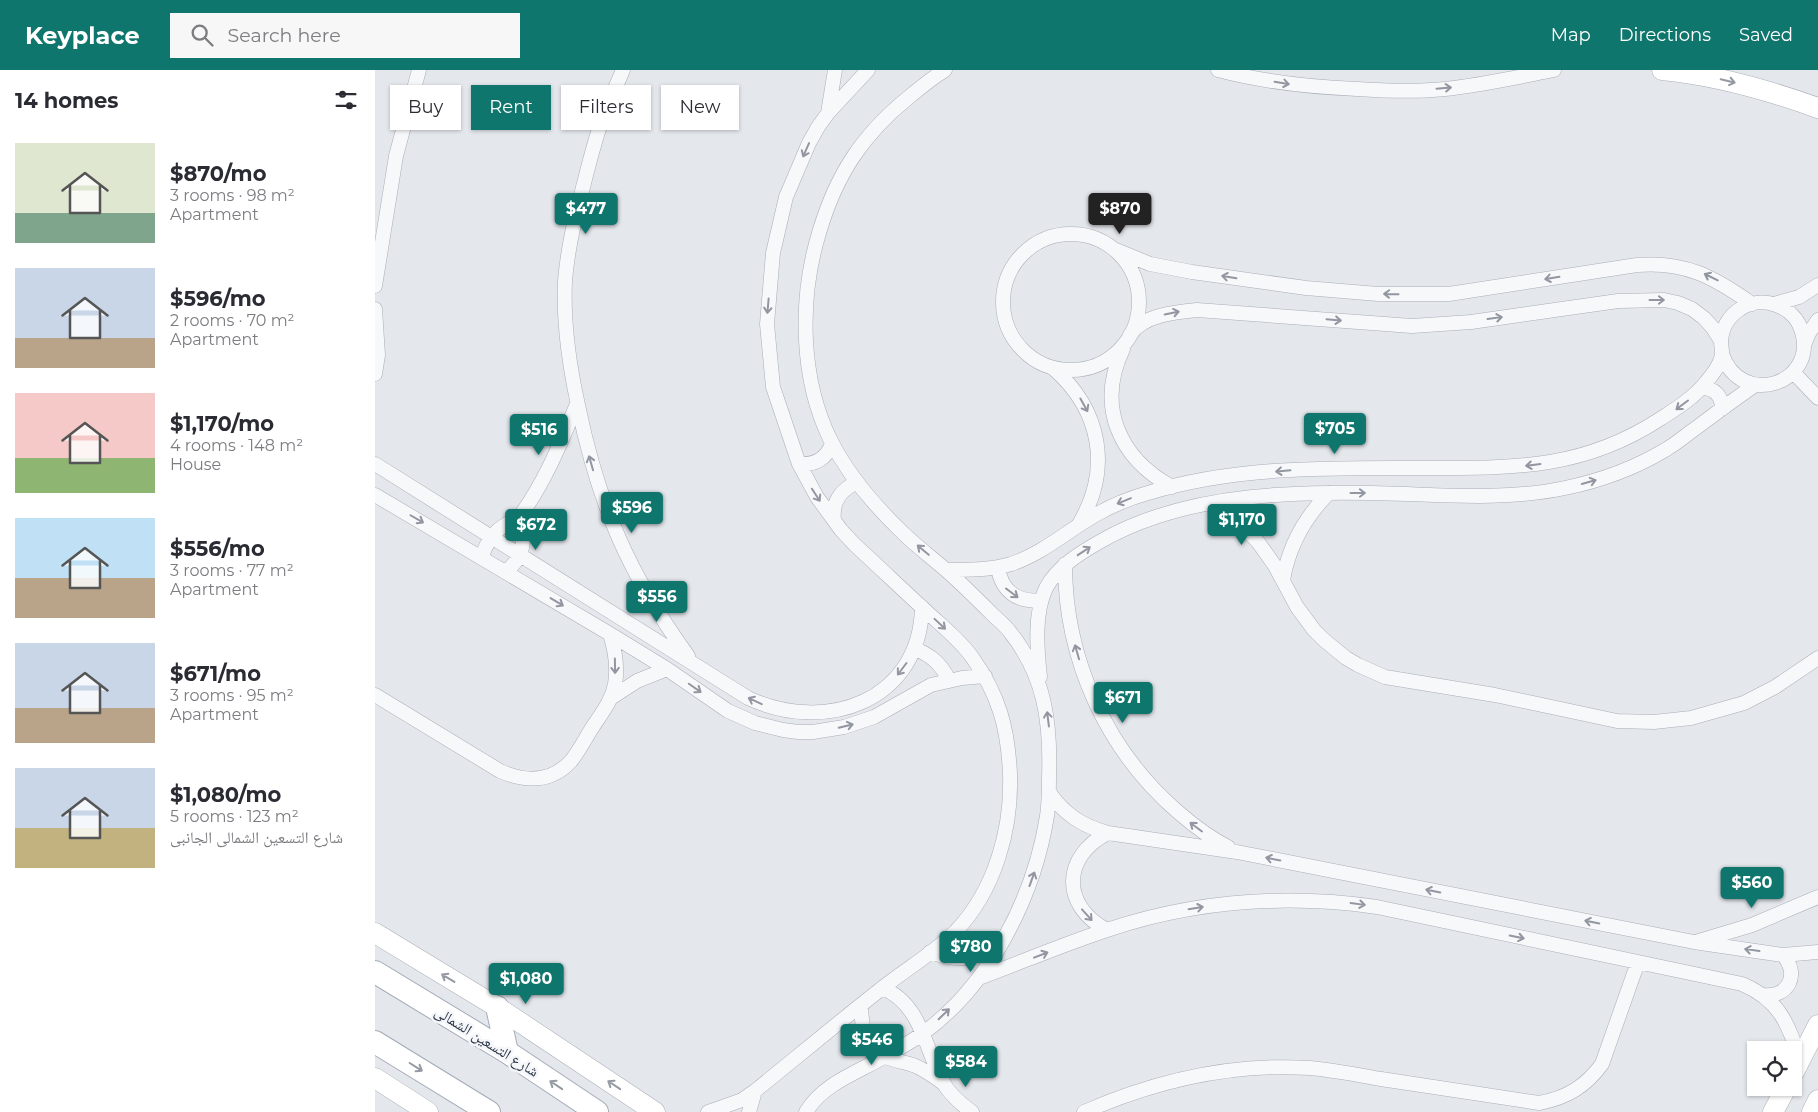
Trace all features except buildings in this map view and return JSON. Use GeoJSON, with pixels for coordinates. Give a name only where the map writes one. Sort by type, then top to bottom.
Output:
{"type":"FeatureCollection","features":[{"type":"Feature","properties":{"kind":"main road","name":"شارع التسعين الشمالى"},"geometry":{"type":"LineString","coordinates":[[375,972],[507,1052],[597,1112]]}},
{"type":"Feature","properties":{"kind":"main road"},"geometry":{"type":"LineString","coordinates":[[497,1007],[507,1052]]}},
{"type":"Feature","properties":{"kind":"main road"},"geometry":{"type":"LineString","coordinates":[[375,1042],[489,1112]]}},
{"type":"Feature","properties":{"kind":"street"},"geometry":{"type":"LineString","coordinates":[[375,286],[396,156],[419,70]]}},
{"type":"Feature","properties":{"kind":"street"},"geometry":{"type":"LineString","coordinates":[[623,70],[600,124],[583,185],[571,239],[565,280],[565,322],[569,363],[591,464],[605,507],[622,548],[642,588],[665,626],[691,662]]}},
{"type":"Feature","properties":{"kind":"street"},"geometry":{"type":"LineString","coordinates":[[828,112],[835,70]]}},
{"type":"Feature","properties":{"kind":"street"},"geometry":{"type":"LineString","coordinates":[[708,1112],[742,1100],[755,1091],[955,931],[977,903],[994,870],[1005,833],[1009,797],[1007,744],[1000,708],[985,676],[971,655],[855,545],[817,497],[799,464],[773,387],[767,324],[773,253],[786,197],[809,143],[828,112],[868,70]]}},
{"type":"Feature","properties":{"kind":"street"},"geometry":{"type":"LineString","coordinates":[[945,70],[935,76],[887,116],[861,144],[839,179],[821,227],[811,264],[806,333],[811,379],[823,423],[832,443],[857,483],[902,533],[946,570],[1010,631],[1026,656],[1041,687]]}},
{"type":"Feature","properties":{"kind":"street"},"geometry":{"type":"LineString","coordinates":[[1217,70],[1240,76],[1307,87],[1389,91],[1444,89],[1506,80],[1554,70]]}},
{"type":"Feature","properties":{"kind":"street"},"geometry":{"type":"LineString","coordinates":[[1662,70],[1747,85],[1818,108]]}},
{"type":"Feature","properties":{"kind":"street"},"geometry":{"type":"LineString","coordinates":[[1116,250],[1130,269],[1138,290],[1138,314],[1128,340],[1116,354],[1105,362],[1079,370],[1052,368],[1025,353],[1013,339],[1007,328],[1004,316],[1003,291],[1011,268],[1018,258],[1034,243],[1053,235],[1064,233],[1081,234],[1097,238],[1116,250],[1150,264],[1279,285],[1378,294],[1449,294],[1637,265],[1660,264],[1683,267],[1705,274],[1726,285],[1752,304]]}},
{"type":"Feature","properties":{"kind":"street"},"geometry":{"type":"LineString","coordinates":[[946,570],[998,567],[1036,554],[1114,505],[1152,491],[1217,477],[1292,470],[1506,468],[1554,462],[1586,454],[1630,436],[1676,409],[1702,388],[1717,367],[1725,326],[1733,314],[1752,304],[1774,304],[1799,297],[1818,285]]}},
{"type":"Feature","properties":{"kind":"street"},"geometry":{"type":"LineString","coordinates":[[1172,487],[1143,469],[1123,442],[1116,426],[1111,392],[1118,359],[1135,327],[1159,316],[1197,310],[1412,326],[1471,322],[1618,301],[1664,300],[1679,303],[1692,309],[1703,318],[1713,328],[1728,366],[1737,376],[1755,385],[1776,384],[1793,372],[1801,360],[1809,333],[1818,320]]}},
{"type":"Feature","properties":{"kind":"street"},"geometry":{"type":"LineString","coordinates":[[1774,304],[1786,310],[1796,320],[1802,332],[1804,346]]}},
{"type":"Feature","properties":{"kind":"street"},"geometry":{"type":"LineString","coordinates":[[375,309],[378,338],[375,374]]}},
{"type":"Feature","properties":{"kind":"street"},"geometry":{"type":"LineString","coordinates":[[1052,368],[1073,388],[1082,401],[1094,428],[1097,442],[1098,472],[1095,486],[1091,500],[1077,527]]}},
{"type":"Feature","properties":{"kind":"street"},"geometry":{"type":"LineString","coordinates":[[1793,372],[1818,398]]}},
{"type":"Feature","properties":{"kind":"street"},"geometry":{"type":"LineString","coordinates":[[806,1112],[817,1097],[833,1085],[885,1057],[923,1033],[941,1018],[979,978],[1005,938],[1025,897],[1034,874],[1048,812],[1049,726],[1041,687],[1038,644],[1041,600],[1054,576],[1065,564],[1111,535],[1135,524],[1161,515],[1212,503],[1256,497],[1329,493],[1501,496],[1541,493],[1566,488],[1616,473],[1665,450],[1755,385]]}},
{"type":"Feature","properties":{"kind":"street"},"geometry":{"type":"LineString","coordinates":[[1702,388],[1713,390],[1718,394],[1722,409]]}},
{"type":"Feature","properties":{"kind":"street"},"geometry":{"type":"LineString","coordinates":[[482,557],[492,536],[501,527],[518,519],[536,492],[551,464],[577,404]]}},
{"type":"Feature","properties":{"kind":"street"},"geometry":{"type":"LineString","coordinates":[[799,464],[812,464],[823,458],[832,443]]}},
{"type":"Feature","properties":{"kind":"street"},"geometry":{"type":"LineString","coordinates":[[375,464],[748,698],[791,712],[821,713],[851,706],[879,692],[891,683],[901,672],[915,648],[919,635],[921,607]]}},
{"type":"Feature","properties":{"kind":"street"},"geometry":{"type":"LineString","coordinates":[[834,520],[833,514],[837,500],[845,490],[857,483]]}},
{"type":"Feature","properties":{"kind":"street"},"geometry":{"type":"LineString","coordinates":[[1283,580],[1289,552],[1298,532],[1310,514],[1329,493]]}},
{"type":"Feature","properties":{"kind":"street"},"geometry":{"type":"LineString","coordinates":[[375,495],[610,634],[741,718],[769,727],[798,732],[828,730],[859,723],[931,685],[949,680],[985,676]]}},
{"type":"Feature","properties":{"kind":"street"},"geometry":{"type":"LineString","coordinates":[[1212,503],[1237,521],[1258,542],[1283,580],[1297,607],[1314,630],[1346,658],[1385,677],[1495,695],[1617,721],[1672,720],[1691,718],[1727,709],[1759,696],[1818,658]]}},
{"type":"Feature","properties":{"kind":"street"},"geometry":{"type":"LineString","coordinates":[[506,571],[514,564],[520,554],[523,536],[518,519]]}},
{"type":"Feature","properties":{"kind":"street"},"geometry":{"type":"LineString","coordinates":[[1065,564],[1067,601],[1076,649],[1089,688],[1111,731],[1142,776],[1171,806],[1203,832],[1237,852]]}},
{"type":"Feature","properties":{"kind":"street"},"geometry":{"type":"LineString","coordinates":[[998,567],[1003,584],[1015,597],[1033,601],[1041,600]]}},
{"type":"Feature","properties":{"kind":"street"},"geometry":{"type":"LineString","coordinates":[[375,695],[514,777],[529,779],[545,777],[559,771],[571,760],[611,698],[615,683],[616,666],[615,650],[610,634]]}},
{"type":"Feature","properties":{"kind":"street"},"geometry":{"type":"LineString","coordinates":[[915,648],[936,660],[949,680]]}},
{"type":"Feature","properties":{"kind":"street"},"geometry":{"type":"LineString","coordinates":[[611,698],[637,681],[667,669]]}},
{"type":"Feature","properties":{"kind":"street"},"geometry":{"type":"LineString","coordinates":[[1049,792],[1068,814],[1080,823],[1094,830],[1108,833],[1237,852],[1694,942],[1783,955],[1818,952]]}},
{"type":"Feature","properties":{"kind":"street"},"geometry":{"type":"LineString","coordinates":[[1107,930],[1085,914],[1077,902],[1074,881],[1078,861],[1085,849],[1095,839],[1108,833]]}},
{"type":"Feature","properties":{"kind":"street"},"geometry":{"type":"LineString","coordinates":[[1694,942],[1752,925],[1818,898]]}},
{"type":"Feature","properties":{"kind":"street"},"geometry":{"type":"LineString","coordinates":[[979,978],[1107,930],[1160,915],[1214,905],[1269,900],[1323,901],[1377,907],[1742,984],[1772,1003],[1787,1023],[1791,1041]]}},
{"type":"Feature","properties":{"kind":"street"},"geometry":{"type":"LineString","coordinates":[[375,933],[497,1007],[655,1112]]}},
{"type":"Feature","properties":{"kind":"street"},"geometry":{"type":"LineString","coordinates":[[930,952],[955,960],[969,959],[1005,938]]}},
{"type":"Feature","properties":{"kind":"street"},"geometry":{"type":"LineString","coordinates":[[1762,995],[1778,994],[1789,983],[1791,968],[1788,960],[1783,955]]}},
{"type":"Feature","properties":{"kind":"street"},"geometry":{"type":"LineString","coordinates":[[1084,1112],[1134,1092],[1177,1080],[1229,1072],[1281,1068],[1311,1068],[1539,1103],[1554,1100],[1569,1095],[1582,1086],[1603,1064],[1638,962]]}},
{"type":"Feature","properties":{"kind":"street"},"geometry":{"type":"LineString","coordinates":[[882,988],[900,998],[915,1017],[943,1083]]}},
{"type":"Feature","properties":{"kind":"street"},"geometry":{"type":"LineString","coordinates":[[861,1006],[864,1037],[873,1050],[885,1057],[918,1067],[943,1083],[972,1112]]}},
{"type":"Feature","properties":{"kind":"street"},"geometry":{"type":"LineString","coordinates":[[1802,1056],[1818,1025]]}},
{"type":"Feature","properties":{"kind":"street"},"geometry":{"type":"LineString","coordinates":[[375,1078],[428,1112]]}},
{"type":"Feature","properties":{"kind":"street"},"geometry":{"type":"LineString","coordinates":[[749,1112],[755,1091]]}},
{"type":"Feature","properties":{"kind":"street"},"geometry":{"type":"LineString","coordinates":[[1773,1112],[1782,1096]]}},
{"type":"Feature","properties":{"kind":"street"},"geometry":{"type":"LineString","coordinates":[[1812,1112],[1818,1100]]}}]}
